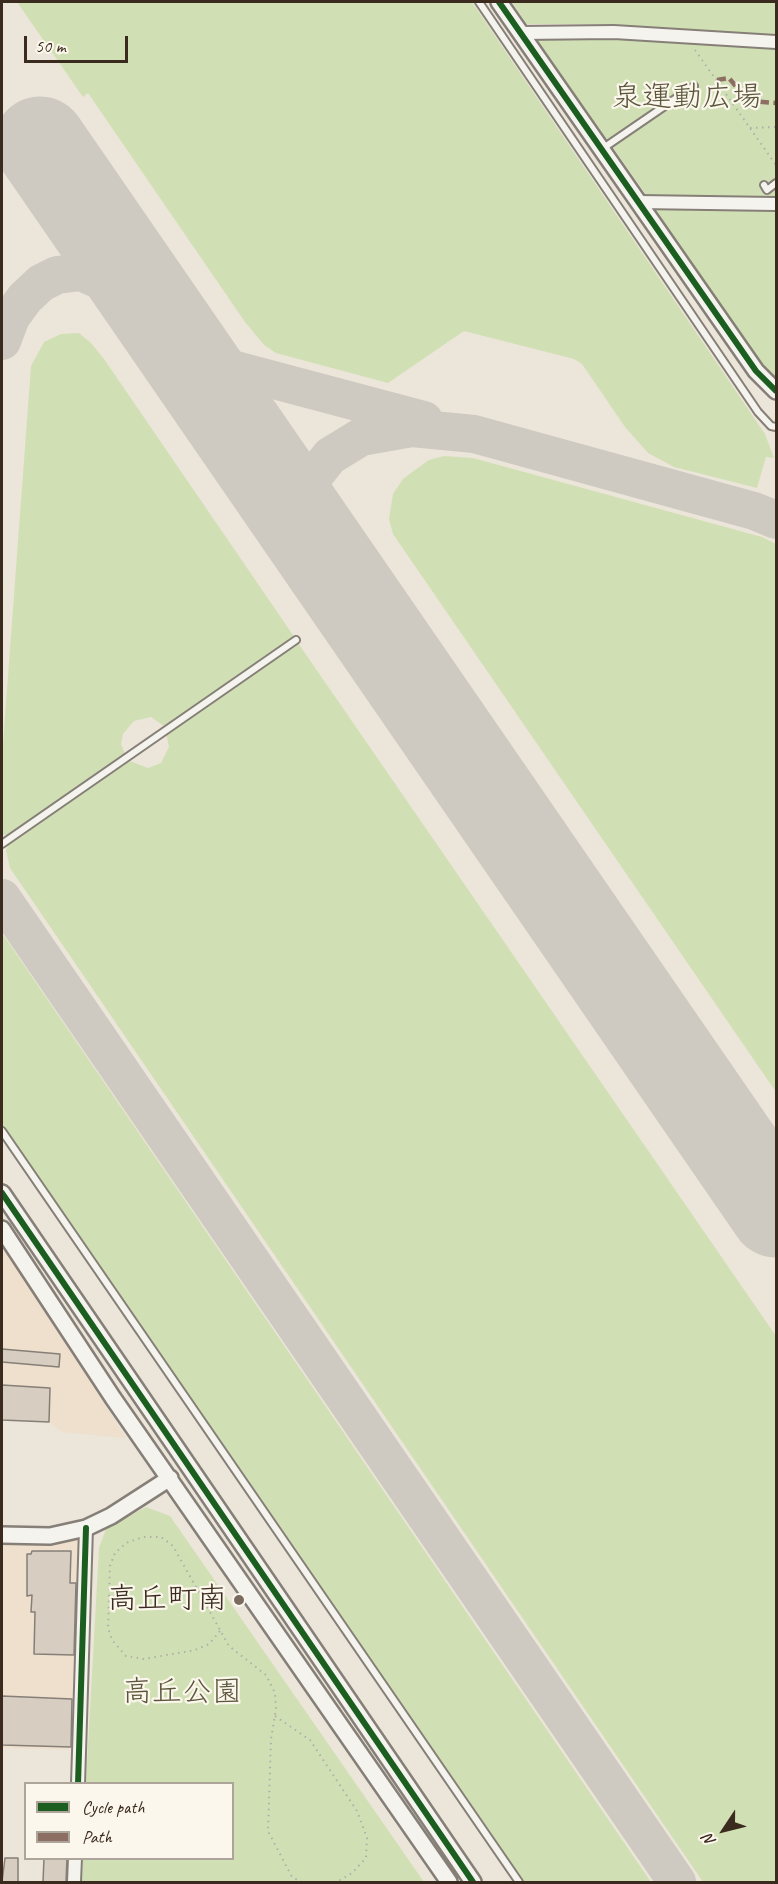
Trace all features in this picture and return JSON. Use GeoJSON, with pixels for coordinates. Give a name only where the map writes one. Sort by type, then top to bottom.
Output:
{"type":"FeatureCollection","features":[{"type":"Feature","properties":{"kind":"street"},"geometry":{"type":"LineString","coordinates":[[499,2],[756,371],[777,391]]}},
{"type":"Feature","properties":{"kind":"street"},"geometry":{"type":"LineString","coordinates":[[520,33],[614,32],[777,42]]}},
{"type":"Feature","properties":{"kind":"street"},"geometry":{"type":"LineString","coordinates":[[639,202],[777,204]]}},
{"type":"Feature","properties":{"kind":"street"},"geometry":{"type":"LineString","coordinates":[[3,1198],[473,1882]]}},
{"type":"Feature","properties":{"kind":"street"},"geometry":{"type":"LineString","coordinates":[[2,1229],[113,1398],[449,1882]]}},
{"type":"Feature","properties":{"kind":"street"},"geometry":{"type":"LineString","coordinates":[[2,1535],[51,1536],[86,1528],[111,1516],[170,1478]]}},
{"type":"Feature","properties":{"kind":"street"},"geometry":{"type":"LineString","coordinates":[[78,1782],[86,1528]]}},
{"type":"Feature","properties":{"kind":"street"},"geometry":{"type":"LineString","coordinates":[[74,1882],[75,1860]]}},
{"type":"Feature","properties":{"kind":"lane"},"geometry":{"type":"LineString","coordinates":[[479,2],[758,412],[771,426],[777,427]]}},
{"type":"Feature","properties":{"kind":"lane"},"geometry":{"type":"LineString","coordinates":[[602,150],[694,86]]}},
{"type":"Feature","properties":{"kind":"lane"},"geometry":{"type":"LineString","coordinates":[[764,185],[767,190],[777,183]]}},
{"type":"Feature","properties":{"kind":"lane"},"geometry":{"type":"LineString","coordinates":[[2,844],[296,640]]}},
{"type":"Feature","properties":{"kind":"lane"},"geometry":{"type":"LineString","coordinates":[[2,1131],[519,1882]]}},
{"type":"Feature","properties":{"kind":"path"},"geometry":{"type":"LineString","coordinates":[[693,47],[777,165]]}},
{"type":"Feature","properties":{"kind":"path"},"geometry":{"type":"LineString","coordinates":[[750,128],[777,127]]}},
{"type":"Feature","properties":{"kind":"path"},"geometry":{"type":"LineString","coordinates":[[220,1631],[209,1644],[195,1650],[144,1659],[126,1656],[112,1640],[108,1628],[110,1566],[115,1553],[126,1543],[143,1537],[161,1537],[173,1546],[185,1563],[229,1646],[266,1675],[274,1693],[275,1716],[271,1739],[268,1831],[292,1877],[300,1882]]}},
{"type":"Feature","properties":{"kind":"path"},"geometry":{"type":"LineString","coordinates":[[275,1716],[310,1740],[352,1802],[364,1829],[367,1838],[366,1858],[352,1873],[337,1882]]}},
{"type":"Feature","properties":{"kind":"shaded area"},"geometry":{"type":"Polygon","coordinates":[[[2,1249],[9,1250],[126,1438],[62,1432],[49,1422],[2,1420],[2,1249]]]}},
{"type":"Feature","properties":{"kind":"shaded area"},"geometry":{"type":"Polygon","coordinates":[[[86,1531],[75,1750],[2,1748],[2,1540],[56,1542],[86,1531]]]}},
{"type":"Feature","properties":{"kind":"green space"},"geometry":{"type":"Polygon","coordinates":[[[17,2],[472,2],[765,434],[774,458],[766,457],[757,488],[674,467],[648,453],[625,427],[582,364],[574,359],[464,331],[388,383],[276,353],[264,345],[245,322],[88,93],[83,97],[17,2]]]}},
{"type":"Feature","properties":{"kind":"green space","name":"泉運動広場"},"geometry":{"type":"Polygon","coordinates":[[[512,2],[776,2],[776,379],[767,371],[653,207],[773,211],[774,199],[647,196],[535,37],[611,38],[612,24],[527,24],[512,2]]]}},
{"type":"Feature","properties":{"kind":"green space"},"geometry":{"type":"Polygon","coordinates":[[[79,333],[104,359],[295,638],[164,726],[151,717],[134,721],[123,734],[121,744],[125,754],[10,834],[2,835],[2,757],[31,366],[44,342],[61,334],[79,333]]]}},
{"type":"Feature","properties":{"kind":"green space"},"geometry":{"type":"Polygon","coordinates":[[[444,456],[473,458],[762,537],[776,544],[776,1092],[393,534],[389,519],[393,494],[403,479],[415,470],[429,460],[444,456]]]}},
{"type":"Feature","properties":{"kind":"green space"},"geometry":{"type":"Polygon","coordinates":[[[298,643],[776,1336],[776,1882],[703,1882],[10,868],[6,850],[9,843],[130,761],[148,768],[161,763],[169,747],[166,733],[298,643]]]}},
{"type":"Feature","properties":{"kind":"green space"},"geometry":{"type":"Polygon","coordinates":[[[2,933],[651,1882],[524,1882],[2,1126],[2,933]]]}},
{"type":"Feature","properties":{"kind":"green space","name":"高丘公園"},"geometry":{"type":"Polygon","coordinates":[[[146,1507],[170,1516],[424,1882],[82,1882],[83,1860],[234,1860],[234,1782],[86,1782],[99,1548],[106,1529],[146,1507]]]}},
{"type":"Feature","properties":{"kind":"building"},"geometry":{"type":"Polygon","coordinates":[[[2,1349],[60,1354],[59,1367],[2,1362],[2,1349]]]}},
{"type":"Feature","properties":{"kind":"building"},"geometry":{"type":"Polygon","coordinates":[[[2,1385],[50,1388],[49,1422],[2,1420],[2,1385]]]}},
{"type":"Feature","properties":{"kind":"building"},"geometry":{"type":"Polygon","coordinates":[[[32,1551],[71,1551],[70,1583],[76,1583],[74,1655],[34,1654],[35,1612],[31,1612],[32,1595],[27,1596],[27,1554],[31,1554],[32,1551]]]}},
{"type":"Feature","properties":{"kind":"building"},"geometry":{"type":"Polygon","coordinates":[[[2,1696],[72,1699],[71,1747],[2,1745],[2,1696]]]}},
{"type":"Feature","properties":{"kind":"building"},"geometry":{"type":"Polygon","coordinates":[[[5,1858],[18,1858],[18,1882],[2,1882],[5,1858]]]}},
{"type":"Feature","properties":{"kind":"building"},"geometry":{"type":"Polygon","coordinates":[[[44,1860],[67,1860],[66,1882],[43,1882],[44,1860]]]}},
{"type":"Feature","properties":{"kind":"taxiway"},"geometry":{"type":"LineString","coordinates":[[2,341],[11,317],[25,298],[41,283],[57,275],[81,272],[126,292],[175,338],[221,366],[424,420]]}},
{"type":"Feature","properties":{"kind":"taxiway"},"geometry":{"type":"LineString","coordinates":[[321,552],[311,531],[308,501],[314,476],[330,456],[361,437],[412,428],[474,434],[754,511],[776,520]]}},
{"type":"Feature","properties":{"kind":"taxiway"},"geometry":{"type":"LineString","coordinates":[[2,898],[677,1882]]}},
{"type":"Feature","properties":{"kind":"runway"},"geometry":{"type":"LineString","coordinates":[[40,143],[776,1211]]}},
{"type":"Feature","properties":{"kind":"marked path"},"geometry":{"type":"LineString","coordinates":[[717,80],[729,78],[748,101],[776,103]]}},
{"type":"Feature","properties":{"kind":"cycle path"},"geometry":{"type":"LineString","coordinates":[[499,2],[756,371],[776,391]]}},
{"type":"Feature","properties":{"kind":"cycle path"},"geometry":{"type":"LineString","coordinates":[[2,1193],[473,1882]]}},
{"type":"Feature","properties":{"kind":"cycle path"},"geometry":{"type":"LineString","coordinates":[[78,1782],[86,1528]]}},
{"type":"Feature","properties":{"kind":"place","name":"高丘町南"},"geometry":{"type":"Point","coordinates":[239,1600]}}]}
